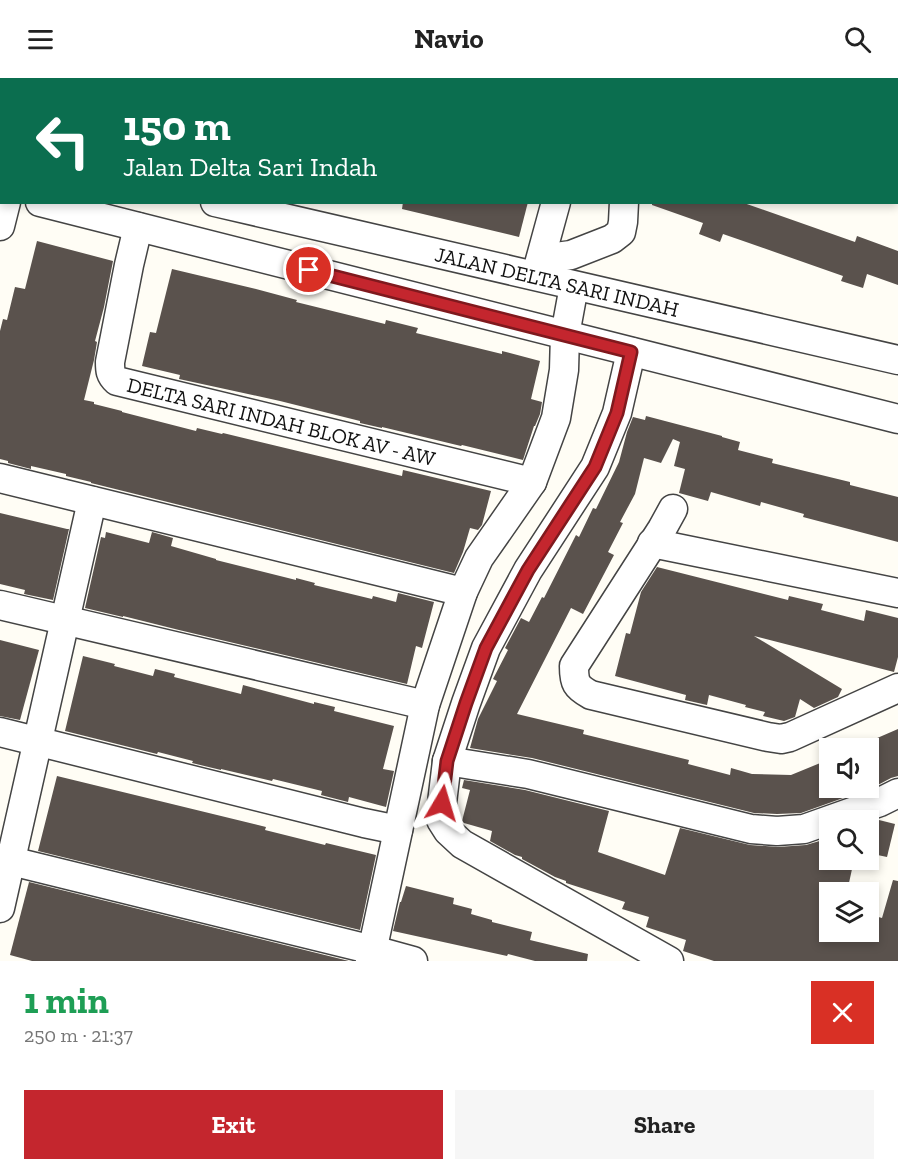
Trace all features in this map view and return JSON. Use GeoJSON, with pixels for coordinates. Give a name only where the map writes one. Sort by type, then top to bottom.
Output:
{"type":"FeatureCollection","features":[{"type":"Feature","properties":{"kind":"street"},"geometry":{"type":"LineString","coordinates":[[0,225],[5,204]]}},
{"type":"Feature","properties":{"kind":"street"},"geometry":{"type":"LineString","coordinates":[[55,204],[70,206],[138,227],[373,287],[898,419]]}},
{"type":"Feature","properties":{"kind":"street","name":"JALAN DELTA SARI INDAH"},"geometry":{"type":"LineString","coordinates":[[222,204],[383,242],[538,268],[574,286],[898,360]]}},
{"type":"Feature","properties":{"kind":"street"},"geometry":{"type":"LineString","coordinates":[[538,268],[555,204]]}},
{"type":"Feature","properties":{"kind":"street"},"geometry":{"type":"LineString","coordinates":[[538,268],[612,239],[621,232],[624,222],[624,204]]}},
{"type":"Feature","properties":{"kind":"street","name":"DELTA SARI INDAH BLOK AV - AW"},"geometry":{"type":"LineString","coordinates":[[138,227],[110,362],[110,371],[117,381],[532,482]]}},
{"type":"Feature","properties":{"kind":"street"},"geometry":{"type":"LineString","coordinates":[[373,287],[383,242]]}},
{"type":"Feature","properties":{"kind":"street"},"geometry":{"type":"LineString","coordinates":[[371,955],[425,705],[463,592],[478,558],[532,482],[556,418],[564,370],[565,335],[574,286]]}},
{"type":"Feature","properties":{"kind":"street"},"geometry":{"type":"LineString","coordinates":[[631,352],[617,413],[595,467],[528,570],[486,648],[447,761],[441,820],[448,831],[462,844],[669,961]]}},
{"type":"Feature","properties":{"kind":"street"},"geometry":{"type":"LineString","coordinates":[[0,478],[463,592]]}},
{"type":"Feature","properties":{"kind":"street"},"geometry":{"type":"LineString","coordinates":[[0,908],[92,501]]}},
{"type":"Feature","properties":{"kind":"street"},"geometry":{"type":"LineString","coordinates":[[662,527],[898,576]]}},
{"type":"Feature","properties":{"kind":"street"},"geometry":{"type":"LineString","coordinates":[[662,527],[898,593]]}},
{"type":"Feature","properties":{"kind":"street"},"geometry":{"type":"LineString","coordinates":[[662,527],[574,666],[574,678],[579,688],[591,694],[781,739],[898,688]]}},
{"type":"Feature","properties":{"kind":"street"},"geometry":{"type":"LineString","coordinates":[[0,605],[425,705]]}},
{"type":"Feature","properties":{"kind":"street"},"geometry":{"type":"LineString","coordinates":[[0,732],[364,824],[398,830]]}},
{"type":"Feature","properties":{"kind":"street"},"geometry":{"type":"LineString","coordinates":[[447,761],[528,774],[751,829],[777,831],[804,829],[898,793]]}},
{"type":"Feature","properties":{"kind":"street"},"geometry":{"type":"LineString","coordinates":[[10,861],[371,955],[413,961]]}},
{"type":"Feature","properties":{"kind":"building"},"geometry":{"type":"Polygon","coordinates":[[[403,204],[527,204],[519,237],[402,209],[403,204]]]}},
{"type":"Feature","properties":{"kind":"building"},"geometry":{"type":"Polygon","coordinates":[[[747,204],[855,242],[857,236],[898,251],[898,285],[867,274],[863,288],[841,281],[843,276],[723,234],[720,242],[699,234],[703,223],[652,205],[747,204]]]}},
{"type":"Feature","properties":{"kind":"building"},"geometry":{"type":"Polygon","coordinates":[[[37,241],[113,261],[84,400],[196,431],[197,428],[223,433],[402,476],[403,470],[491,491],[482,525],[478,530],[470,528],[454,573],[91,483],[66,476],[66,474],[31,466],[31,469],[0,459],[0,331],[3,319],[7,320],[15,287],[25,289],[37,241]]]}},
{"type":"Feature","properties":{"kind":"building"},"geometry":{"type":"Polygon","coordinates":[[[172,269],[385,324],[386,320],[418,328],[416,333],[540,361],[531,399],[542,402],[540,414],[523,460],[179,379],[180,375],[142,366],[150,332],[156,333],[172,269]]]}},
{"type":"Feature","properties":{"kind":"building"},"geometry":{"type":"Polygon","coordinates":[[[646,416],[722,436],[740,442],[738,450],[773,459],[772,463],[850,482],[850,485],[898,497],[898,542],[803,517],[804,514],[761,502],[760,506],[711,492],[708,501],[679,493],[685,469],[674,466],[680,442],[673,439],[661,463],[644,458],[635,494],[608,552],[614,555],[583,614],[571,608],[517,714],[584,730],[583,734],[689,760],[688,764],[730,775],[731,768],[752,774],[791,775],[819,764],[819,798],[843,798],[801,813],[754,813],[532,758],[470,748],[478,719],[497,681],[493,679],[508,650],[505,648],[521,618],[529,622],[576,535],[579,537],[593,508],[596,509],[619,462],[633,417],[645,420],[646,416]]]}},
{"type":"Feature","properties":{"kind":"building"},"geometry":{"type":"Polygon","coordinates":[[[0,513],[69,529],[53,600],[24,594],[25,590],[0,584],[0,513]]]}},
{"type":"Feature","properties":{"kind":"building"},"geometry":{"type":"Polygon","coordinates":[[[106,532],[149,543],[152,532],[173,538],[171,546],[216,560],[296,580],[296,578],[315,583],[314,585],[372,599],[373,596],[396,602],[398,593],[434,602],[422,648],[416,646],[407,684],[85,608],[101,537],[105,538],[106,532]]]}},
{"type":"Feature","properties":{"kind":"building"},"geometry":{"type":"Polygon","coordinates":[[[657,567],[788,600],[789,596],[823,604],[821,610],[864,621],[866,610],[898,618],[898,657],[894,672],[754,636],[842,689],[838,697],[814,708],[800,699],[795,717],[784,721],[763,716],[765,712],[745,707],[746,705],[709,695],[707,705],[685,700],[686,695],[615,676],[626,633],[630,634],[641,592],[657,567]]]}},
{"type":"Feature","properties":{"kind":"building"},"geometry":{"type":"Polygon","coordinates":[[[0,640],[39,650],[20,720],[0,716],[0,640]]]}},
{"type":"Feature","properties":{"kind":"building"},"geometry":{"type":"Polygon","coordinates":[[[83,656],[153,676],[155,669],[175,674],[174,677],[241,694],[243,685],[314,704],[314,702],[335,707],[334,711],[394,726],[383,769],[394,771],[386,807],[349,797],[348,802],[321,795],[322,791],[221,770],[158,752],[157,754],[65,731],[83,656]]]}},
{"type":"Feature","properties":{"kind":"building"},"geometry":{"type":"Polygon","coordinates":[[[898,729],[898,776],[879,784],[877,738],[898,729]]]}},
{"type":"Feature","properties":{"kind":"building"},"geometry":{"type":"Polygon","coordinates":[[[57,776],[266,827],[265,830],[325,845],[326,843],[376,855],[360,930],[38,851],[57,776]]]}},
{"type":"Feature","properties":{"kind":"building"},"geometry":{"type":"Polygon","coordinates":[[[464,780],[525,790],[609,811],[598,852],[665,875],[680,828],[750,845],[778,847],[806,845],[819,841],[819,870],[852,870],[849,882],[819,882],[819,942],[879,942],[879,917],[882,918],[893,880],[898,881],[898,961],[714,961],[683,951],[686,940],[646,927],[649,917],[622,909],[625,902],[566,883],[490,841],[492,831],[464,823],[462,821],[470,790],[462,788],[464,780]]]}},
{"type":"Feature","properties":{"kind":"building"},"geometry":{"type":"Polygon","coordinates":[[[879,820],[895,824],[887,857],[879,855],[879,820]]]}},
{"type":"Feature","properties":{"kind":"building"},"geometry":{"type":"Polygon","coordinates":[[[29,882],[349,961],[32,961],[10,955],[29,882]]]}},
{"type":"Feature","properties":{"kind":"building"},"geometry":{"type":"Polygon","coordinates":[[[406,886],[454,898],[453,904],[472,909],[471,914],[532,932],[530,940],[588,954],[587,961],[535,961],[393,931],[406,886]]]}},
{"type":"Feature","properties":{"kind":"route"},"geometry":{"type":"LineString","coordinates":[[309,270],[631,352],[617,413],[595,467],[528,570],[486,648],[447,761],[442,803]]}}]}
